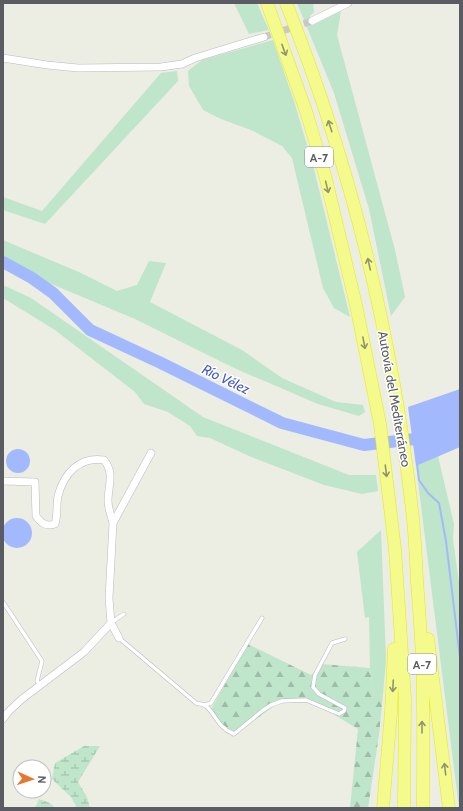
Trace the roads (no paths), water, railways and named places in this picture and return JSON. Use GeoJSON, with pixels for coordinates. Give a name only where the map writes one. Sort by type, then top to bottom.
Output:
{"type":"FeatureCollection","features":[{"type":"Feature","properties":{"kind":"highway","name":"Autovía del Mediterráneo"},"geometry":{"type":"LineString","coordinates":[[267,3],[306,111],[325,175],[356,305],[380,424],[392,525],[405,699],[404,808]]}},
{"type":"Feature","properties":{"kind":"highway","name":"Autovía del Mediterráneo"},"geometry":{"type":"LineString","coordinates":[[286,3],[302,44],[332,133],[359,224],[378,302],[400,420],[414,521],[422,660],[423,808]]}},
{"type":"Feature","properties":{"kind":"highway"},"geometry":{"type":"LineString","coordinates":[[414,521],[450,808]]}},
{"type":"Feature","properties":{"kind":"highway"},"geometry":{"type":"LineString","coordinates":[[383,808],[394,668],[394,550]]}},
{"type":"Feature","properties":{"kind":"highway"},"geometry":{"type":"LineString","coordinates":[[374,808],[385,747],[390,734]]}},
{"type":"Feature","properties":{"kind":"street"},"geometry":{"type":"LineString","coordinates":[[312,21],[348,3]]}},
{"type":"Feature","properties":{"kind":"street"},"geometry":{"type":"LineString","coordinates":[[3,58],[78,68],[161,67],[182,64],[195,58],[264,37]]}},
{"type":"Feature","properties":{"kind":"street"},"geometry":{"type":"LineString","coordinates":[[113,523],[151,453]]}},
{"type":"Feature","properties":{"kind":"street"},"geometry":{"type":"LineString","coordinates":[[3,482],[35,482],[36,516],[47,526],[55,524],[57,518],[58,496],[61,487],[67,476],[74,468],[85,460],[96,459],[104,460],[110,467],[108,502],[113,523],[109,598],[111,623],[119,638]]}},
{"type":"Feature","properties":{"kind":"street"},"geometry":{"type":"LineString","coordinates":[[3,719],[22,699],[84,652],[111,623]]}},
{"type":"Feature","properties":{"kind":"lane"},"geometry":{"type":"LineString","coordinates":[[3,602],[42,661],[36,681],[40,686]]}},
{"type":"Feature","properties":{"kind":"lane"},"geometry":{"type":"LineString","coordinates":[[111,623],[124,614]]}},
{"type":"Feature","properties":{"kind":"lane"},"geometry":{"type":"LineString","coordinates":[[119,638],[196,703],[205,705],[211,702],[262,618]]}},
{"type":"Feature","properties":{"kind":"lane"},"geometry":{"type":"LineString","coordinates":[[205,705],[222,727],[234,734],[262,711],[271,705],[282,701],[306,700],[339,714],[344,711],[345,708],[319,694],[313,687],[315,675],[332,643],[345,638]]}},
{"type":"Feature","properties":{"kind":"water"},"geometry":{"type":"Polygon","coordinates":[[[460,389],[460,447],[416,466],[408,407],[460,389]]]}},
{"type":"Feature","properties":{"kind":"water"},"geometry":{"type":"Polygon","coordinates":[[[18,449],[27,452],[30,461],[27,470],[18,473],[9,470],[6,461],[9,452],[18,449]]]}},
{"type":"Feature","properties":{"kind":"water"},"geometry":{"type":"Polygon","coordinates":[[[17,518],[28,522],[32,533],[28,544],[17,548],[6,544],[2,533],[6,522],[17,518]]]}},
{"type":"Feature","properties":{"kind":"waterway","name":"Río Vélez"},"geometry":{"type":"LineString","coordinates":[[3,262],[32,278],[53,293],[90,330],[161,363],[282,423],[364,445],[415,439],[428,435]]}},
{"type":"Feature","properties":{"kind":"waterway"},"geometry":{"type":"LineString","coordinates":[[417,463],[419,480],[428,493],[439,503],[446,541],[460,658]]}},
{"type":"Feature","properties":{"kind":"tunnel"},"geometry":{"type":"LineString","coordinates":[[264,37],[312,21]]}}]}
